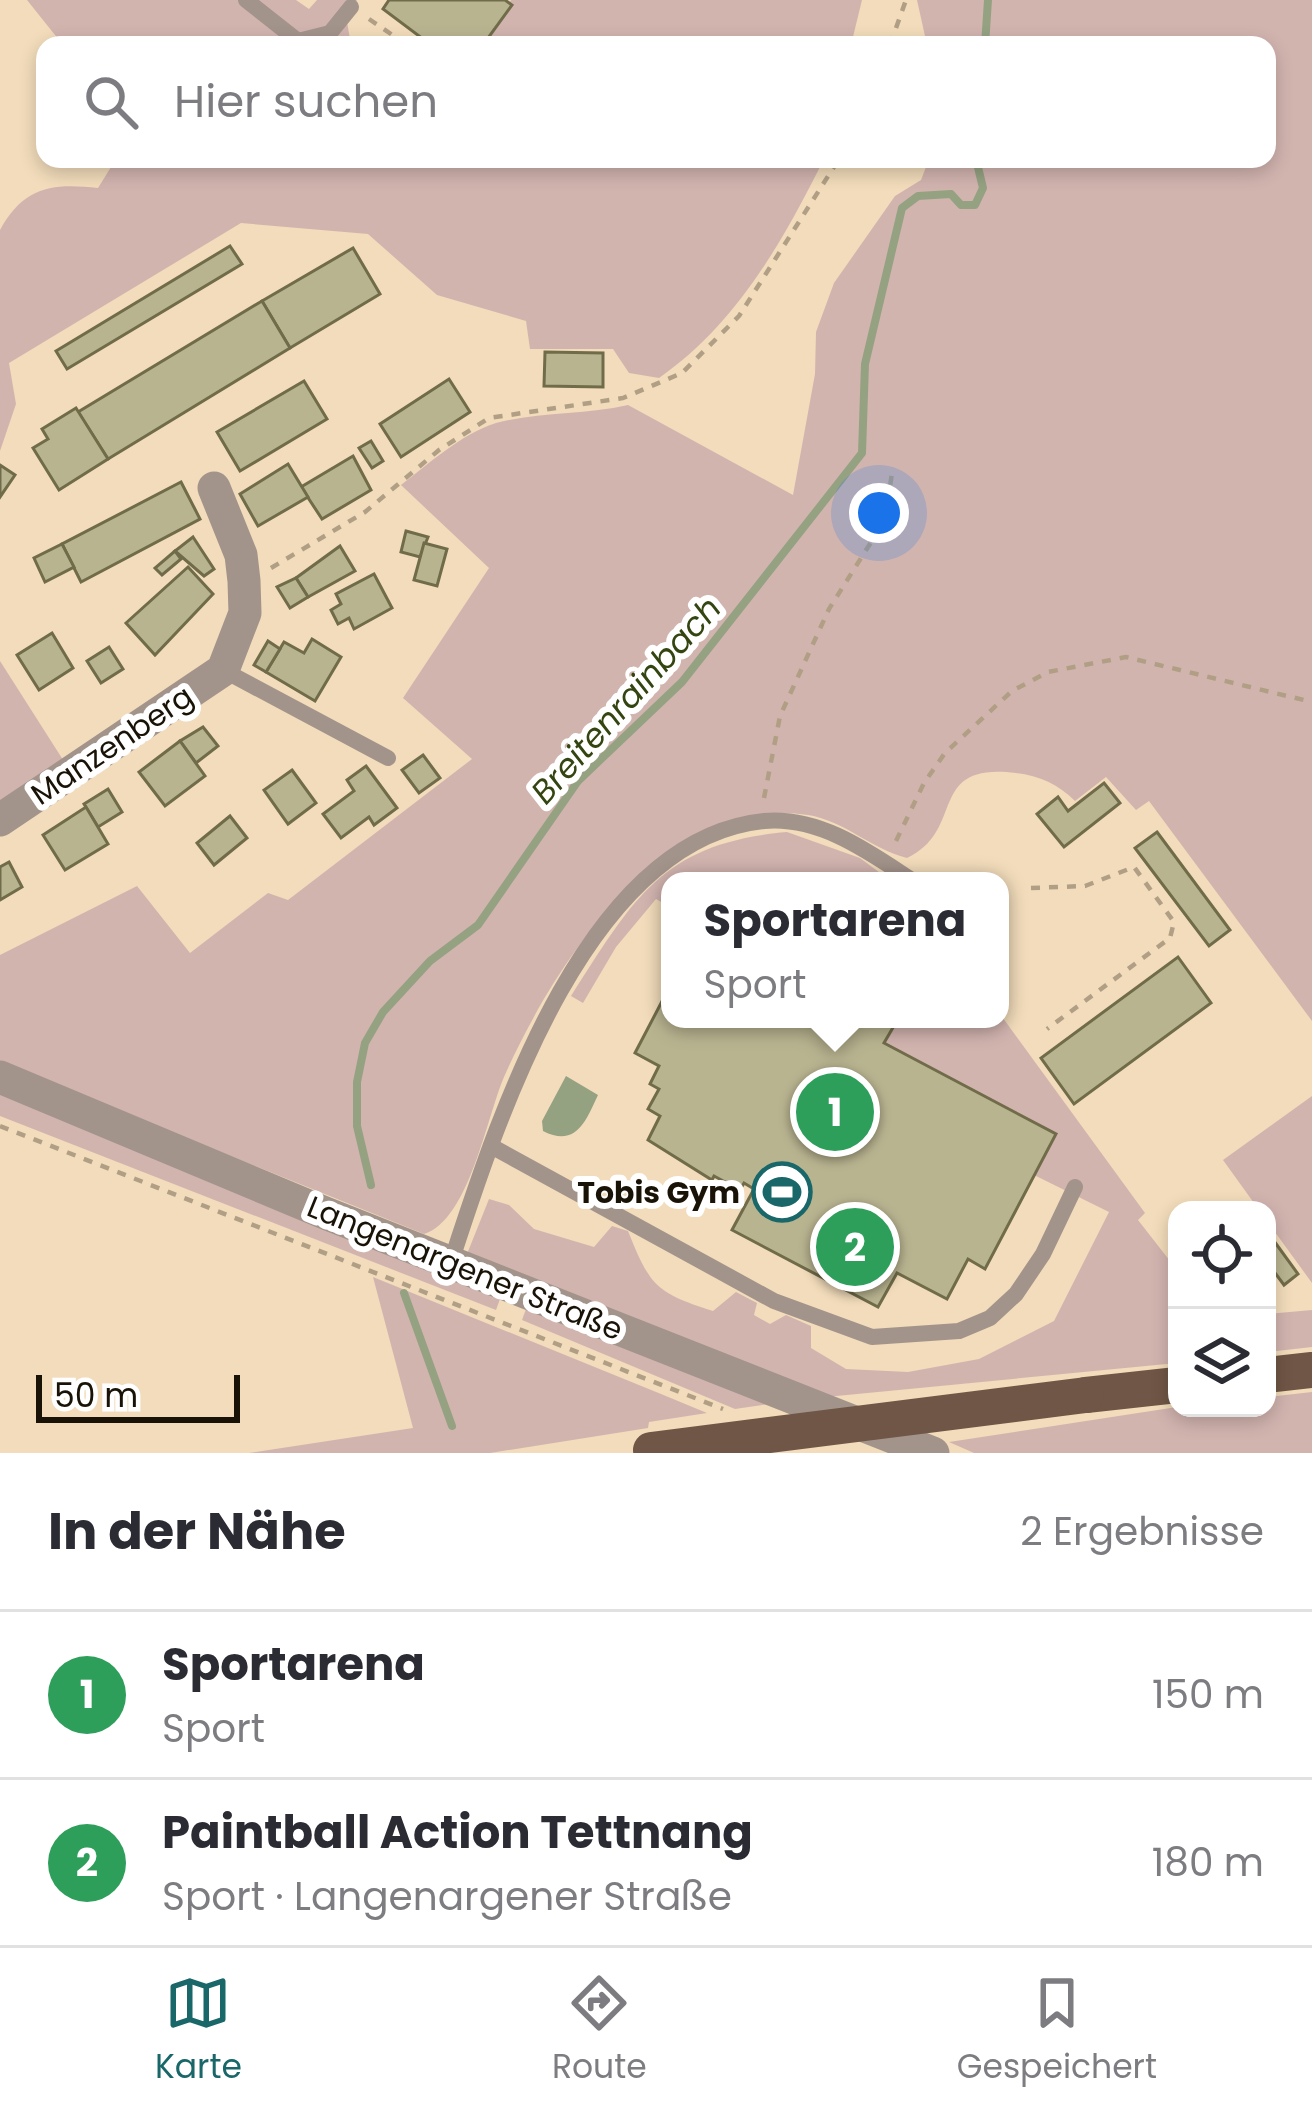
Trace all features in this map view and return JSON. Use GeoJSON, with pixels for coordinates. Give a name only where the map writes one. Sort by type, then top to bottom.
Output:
{"type":"FeatureCollection","features":[{"type":"Feature","properties":{"kind":"main road"},"geometry":{"type":"LineString","coordinates":[[1276,1374],[1312,1370]]}},
{"type":"Feature","properties":{"kind":"main road"},"geometry":{"type":"LineString","coordinates":[[642,1452],[1168,1386]]}},
{"type":"Feature","properties":{"kind":"street","name":"Manzenberg"},"geometry":{"type":"LineString","coordinates":[[0,820],[224,670],[245,613],[244,581],[241,555],[214,488]]}},
{"type":"Feature","properties":{"kind":"street","name":"Langenargener Straße"},"geometry":{"type":"LineString","coordinates":[[0,1077],[933,1453]]}},
{"type":"Feature","properties":{"kind":"lane"},"geometry":{"type":"LineString","coordinates":[[245,0],[292,36]]}},
{"type":"Feature","properties":{"kind":"lane"},"geometry":{"type":"LineString","coordinates":[[318,36],[330,33],[351,7]]}},
{"type":"Feature","properties":{"kind":"lane","name":"Manzenberg"},"geometry":{"type":"LineString","coordinates":[[224,670],[388,758]]}},
{"type":"Feature","properties":{"kind":"lane"},"geometry":{"type":"LineString","coordinates":[[451,1262],[538,1031],[619,906],[675,857],[762,821],[830,831],[900,872]]}},
{"type":"Feature","properties":{"kind":"lane"},"geometry":{"type":"LineString","coordinates":[[491,1146],[774,1301],[872,1337],[959,1331],[990,1318],[1016,1294],[1043,1254],[1075,1187]]}},
{"type":"Feature","properties":{"kind":"path"},"geometry":{"type":"LineString","coordinates":[[893,36],[905,0]]}},
{"type":"Feature","properties":{"kind":"path"},"geometry":{"type":"LineString","coordinates":[[351,7],[393,36]]}},
{"type":"Feature","properties":{"kind":"path"},"geometry":{"type":"LineString","coordinates":[[244,581],[365,512],[439,450],[489,418],[623,398],[682,374],[739,316],[833,168]]}},
{"type":"Feature","properties":{"kind":"path"},"geometry":{"type":"LineString","coordinates":[[762,821],[780,716],[821,624],[885,520],[892,473]]}},
{"type":"Feature","properties":{"kind":"path"},"geometry":{"type":"LineString","coordinates":[[882,860],[905,831],[924,783],[945,753],[1012,691],[1048,672],[1126,657],[1312,702]]}},
{"type":"Feature","properties":{"kind":"path"},"geometry":{"type":"LineString","coordinates":[[1031,888],[1084,886],[1134,866],[1174,922],[1171,938],[1047,1029]]}},
{"type":"Feature","properties":{"kind":"path"},"geometry":{"type":"LineString","coordinates":[[0,1126],[733,1413]]}},
{"type":"Feature","properties":{"kind":"shaded area"},"geometry":{"type":"Polygon","coordinates":[[[27,0],[296,0],[309,9],[317,0],[357,0],[346,16],[349,36],[56,36],[27,0]]]}},
{"type":"Feature","properties":{"kind":"shaded area"},"geometry":{"type":"Polygon","coordinates":[[[511,0],[862,0],[853,36],[489,36],[511,0]]]}},
{"type":"Feature","properties":{"kind":"shaded area"},"geometry":{"type":"Polygon","coordinates":[[[917,0],[1312,0],[1312,1021],[1149,801],[1136,810],[1106,777],[1075,801],[1041,779],[988,772],[957,788],[937,831],[907,858],[821,818],[756,815],[707,831],[662,859],[621,896],[552,986],[504,1077],[464,1189],[440,1225],[424,1234],[0,1063],[0,955],[137,886],[190,953],[268,893],[288,900],[472,759],[403,698],[489,568],[401,485],[446,450],[496,423],[628,405],[793,495],[815,374],[816,332],[834,283],[895,196],[921,180],[926,168],[1276,168],[1276,36],[925,36],[917,0]]]}},
{"type":"Feature","properties":{"kind":"shaded area"},"geometry":{"type":"Polygon","coordinates":[[[110,168],[819,168],[774,250],[734,307],[687,357],[659,378],[629,373],[613,349],[530,349],[526,321],[437,295],[368,234],[241,223],[9,363],[16,404],[0,451],[0,230],[19,204],[41,191],[67,186],[98,188],[110,168]]]}},
{"type":"Feature","properties":{"kind":"shaded area"},"geometry":{"type":"Polygon","coordinates":[[[0,661],[65,763],[0,804],[0,661]]]}},
{"type":"Feature","properties":{"kind":"shaded area"},"geometry":{"type":"Polygon","coordinates":[[[787,832],[860,858],[879,872],[668,872],[709,848],[787,832]]]}},
{"type":"Feature","properties":{"kind":"shaded area"},"geometry":{"type":"Polygon","coordinates":[[[661,877],[661,902],[656,899],[616,947],[583,1003],[571,996],[614,931],[661,877]]]}},
{"type":"Feature","properties":{"kind":"shaded area"},"geometry":{"type":"Polygon","coordinates":[[[1009,1026],[1145,1213],[1138,1220],[1168,1258],[1168,1364],[826,1397],[467,1254],[489,1199],[509,1205],[534,1229],[594,1247],[612,1226],[628,1231],[650,1276],[667,1292],[713,1311],[736,1292],[757,1303],[754,1315],[770,1324],[786,1315],[811,1326],[811,1348],[846,1369],[908,1372],[979,1359],[1054,1321],[1109,1212],[1034,1175],[1056,1134],[884,1043],[893,1028],[1009,1026]]]}},
{"type":"Feature","properties":{"kind":"shaded area"},"geometry":{"type":"Polygon","coordinates":[[[566,1076],[598,1095],[578,1129],[554,1135],[543,1131],[542,1121],[566,1076]]]}},
{"type":"Feature","properties":{"kind":"shaded area"},"geometry":{"type":"Polygon","coordinates":[[[0,1093],[500,1299],[496,1310],[0,1116],[0,1093]]]}},
{"type":"Feature","properties":{"kind":"shaded area"},"geometry":{"type":"Polygon","coordinates":[[[1312,1096],[1312,1283],[1276,1233],[1276,1201],[1253,1201],[1223,1160],[1312,1096]]]}},
{"type":"Feature","properties":{"kind":"shaded area"},"geometry":{"type":"Polygon","coordinates":[[[373,1277],[707,1413],[649,1422],[648,1428],[490,1453],[249,1453],[413,1428],[373,1277]]]}},
{"type":"Feature","properties":{"kind":"shaded area"},"geometry":{"type":"Polygon","coordinates":[[[526,1309],[769,1404],[735,1409],[522,1320],[526,1309]]]}},
{"type":"Feature","properties":{"kind":"shaded area"},"geometry":{"type":"Polygon","coordinates":[[[1312,1310],[1312,1347],[1276,1351],[1276,1313],[1312,1310]]]}},
{"type":"Feature","properties":{"kind":"shaded area"},"geometry":{"type":"Polygon","coordinates":[[[1312,1392],[1312,1453],[974,1453],[949,1442],[1168,1408],[1168,1417],[1276,1417],[1276,1396],[1312,1392]]]}},
{"type":"Feature","properties":{"kind":"building"},"geometry":{"type":"Polygon","coordinates":[[[389,0],[505,0],[512,5],[490,36],[419,36],[383,9],[389,0]]]}},
{"type":"Feature","properties":{"kind":"building"},"geometry":{"type":"Polygon","coordinates":[[[230,246],[242,264],[67,369],[56,351],[230,246]]]}},
{"type":"Feature","properties":{"kind":"building"},"geometry":{"type":"Polygon","coordinates":[[[353,248],[380,294],[290,348],[262,301],[353,248]]]}},
{"type":"Feature","properties":{"kind":"building"},"geometry":{"type":"Polygon","coordinates":[[[262,301],[290,348],[108,459],[78,412],[262,301]]]}},
{"type":"Feature","properties":{"kind":"building"},"geometry":{"type":"Polygon","coordinates":[[[545,352],[603,353],[603,387],[544,386],[545,352]]]}},
{"type":"Feature","properties":{"kind":"building"},"geometry":{"type":"Polygon","coordinates":[[[449,379],[470,412],[401,457],[380,424],[449,379]]]}},
{"type":"Feature","properties":{"kind":"building"},"geometry":{"type":"Polygon","coordinates":[[[304,381],[327,419],[240,471],[217,432],[304,381]]]}},
{"type":"Feature","properties":{"kind":"building"},"geometry":{"type":"Polygon","coordinates":[[[76,408],[108,459],[59,490],[33,448],[48,439],[42,429],[76,408]]]}},
{"type":"Feature","properties":{"kind":"building"},"geometry":{"type":"Polygon","coordinates":[[[371,441],[383,461],[372,468],[359,448],[371,441]]]}},
{"type":"Feature","properties":{"kind":"building"},"geometry":{"type":"Polygon","coordinates":[[[353,456],[371,490],[322,519],[301,487],[353,456]]]}},
{"type":"Feature","properties":{"kind":"building"},"geometry":{"type":"Polygon","coordinates":[[[288,464],[308,497],[258,526],[240,494],[288,464]]]}},
{"type":"Feature","properties":{"kind":"building"},"geometry":{"type":"Polygon","coordinates":[[[0,465],[15,475],[0,497],[0,465]]]}},
{"type":"Feature","properties":{"kind":"building"},"geometry":{"type":"Polygon","coordinates":[[[181,482],[200,519],[81,582],[62,544],[181,482]]]}},
{"type":"Feature","properties":{"kind":"building"},"geometry":{"type":"Polygon","coordinates":[[[406,531],[428,537],[420,557],[401,552],[406,531]]]}},
{"type":"Feature","properties":{"kind":"building"},"geometry":{"type":"Polygon","coordinates":[[[193,537],[214,569],[204,576],[175,551],[193,537]]]}},
{"type":"Feature","properties":{"kind":"building"},"geometry":{"type":"Polygon","coordinates":[[[424,543],[447,549],[437,586],[414,580],[424,543]]]}},
{"type":"Feature","properties":{"kind":"building"},"geometry":{"type":"Polygon","coordinates":[[[62,544],[74,567],[45,582],[34,558],[62,544]]]}},
{"type":"Feature","properties":{"kind":"building"},"geometry":{"type":"Polygon","coordinates":[[[340,546],[355,571],[308,597],[296,578],[340,546]]]}},
{"type":"Feature","properties":{"kind":"building"},"geometry":{"type":"Polygon","coordinates":[[[175,551],[181,559],[162,575],[155,568],[175,551]]]}},
{"type":"Feature","properties":{"kind":"building"},"geometry":{"type":"Polygon","coordinates":[[[188,567],[213,594],[155,655],[126,623],[188,567]]]}},
{"type":"Feature","properties":{"kind":"building"},"geometry":{"type":"Polygon","coordinates":[[[374,574],[392,608],[354,629],[349,618],[338,624],[331,610],[341,604],[336,594],[374,574]]]}},
{"type":"Feature","properties":{"kind":"building"},"geometry":{"type":"Polygon","coordinates":[[[296,578],[308,597],[290,608],[277,587],[296,578]]]}},
{"type":"Feature","properties":{"kind":"building"},"geometry":{"type":"Polygon","coordinates":[[[52,633],[73,668],[39,690],[17,655],[52,633]]]}},
{"type":"Feature","properties":{"kind":"building"},"geometry":{"type":"Polygon","coordinates":[[[312,639],[341,657],[315,701],[266,672],[284,642],[304,653],[312,639]]]}},
{"type":"Feature","properties":{"kind":"building"},"geometry":{"type":"Polygon","coordinates":[[[268,641],[280,649],[266,672],[254,665],[268,641]]]}},
{"type":"Feature","properties":{"kind":"building"},"geometry":{"type":"Polygon","coordinates":[[[109,647],[123,669],[101,683],[87,661],[109,647]]]}},
{"type":"Feature","properties":{"kind":"building"},"geometry":{"type":"Polygon","coordinates":[[[203,727],[218,746],[196,763],[180,741],[203,727]]]}},
{"type":"Feature","properties":{"kind":"building"},"geometry":{"type":"Polygon","coordinates":[[[180,741],[205,776],[165,806],[139,772],[180,741]]]}},
{"type":"Feature","properties":{"kind":"building"},"geometry":{"type":"Polygon","coordinates":[[[423,755],[440,778],[419,793],[402,770],[423,755]]]}},
{"type":"Feature","properties":{"kind":"building"},"geometry":{"type":"Polygon","coordinates":[[[366,766],[397,808],[374,825],[369,817],[341,838],[323,814],[354,791],[347,780],[366,766]]]}},
{"type":"Feature","properties":{"kind":"building"},"geometry":{"type":"Polygon","coordinates":[[[292,770],[316,803],[288,824],[264,790],[292,770]]]}},
{"type":"Feature","properties":{"kind":"building"},"geometry":{"type":"Polygon","coordinates":[[[1104,783],[1120,803],[1064,847],[1037,814],[1058,797],[1068,811],[1104,783]]]}},
{"type":"Feature","properties":{"kind":"building"},"geometry":{"type":"Polygon","coordinates":[[[108,789],[122,812],[98,827],[84,804],[108,789]]]}},
{"type":"Feature","properties":{"kind":"building"},"geometry":{"type":"Polygon","coordinates":[[[86,807],[108,844],[65,870],[43,835],[86,807]]]}},
{"type":"Feature","properties":{"kind":"building"},"geometry":{"type":"Polygon","coordinates":[[[230,816],[247,838],[214,865],[197,843],[230,816]]]}},
{"type":"Feature","properties":{"kind":"building"},"geometry":{"type":"Polygon","coordinates":[[[1157,832],[1230,930],[1209,946],[1135,848],[1157,832]]]}},
{"type":"Feature","properties":{"kind":"building"},"geometry":{"type":"Polygon","coordinates":[[[9,862],[22,887],[0,900],[0,867],[9,862]]]}},
{"type":"Feature","properties":{"kind":"building"},"geometry":{"type":"Polygon","coordinates":[[[1178,957],[1211,1003],[1074,1104],[1041,1058],[1178,957]]]}},
{"type":"Feature","properties":{"kind":"building"},"geometry":{"type":"Polygon","coordinates":[[[661,1003],[661,1028],[893,1028],[884,1043],[1056,1134],[985,1269],[968,1259],[947,1299],[897,1273],[878,1307],[732,1230],[754,1189],[744,1183],[740,1190],[714,1176],[712,1180],[648,1140],[660,1116],[648,1109],[659,1089],[650,1084],[659,1066],[635,1053],[661,1003]]]}},
{"type":"Feature","properties":{"kind":"building"},"geometry":{"type":"Polygon","coordinates":[[[1276,1244],[1298,1274],[1284,1285],[1276,1274],[1276,1244]]]}},
{"type":"Feature","properties":{"kind":"waterway","name":"Breitenrainbach"},"geometry":{"type":"LineString","coordinates":[[986,36],[988,0]]}},
{"type":"Feature","properties":{"kind":"waterway","name":"Breitenrainbach"},"geometry":{"type":"LineString","coordinates":[[371,1185],[357,1126],[357,1082],[365,1043],[383,1012],[430,961],[478,925],[578,781],[682,682],[862,453],[865,364],[902,208],[918,196],[951,194],[961,205],[975,205],[983,188],[978,168]]}},
{"type":"Feature","properties":{"kind":"waterway"},"geometry":{"type":"LineString","coordinates":[[404,1293],[452,1426]]}},
{"type":"Feature","properties":{"kind":"place","name":"Sportarena"},"geometry":{"type":"Point","coordinates":[835,1112]}},
{"type":"Feature","properties":{"kind":"place","name":"Tobis Gym"},"geometry":{"type":"Point","coordinates":[782,1192]}},
{"type":"Feature","properties":{"kind":"place","name":"Paintball Action Tettnang"},"geometry":{"type":"Point","coordinates":[855,1247]}}]}
